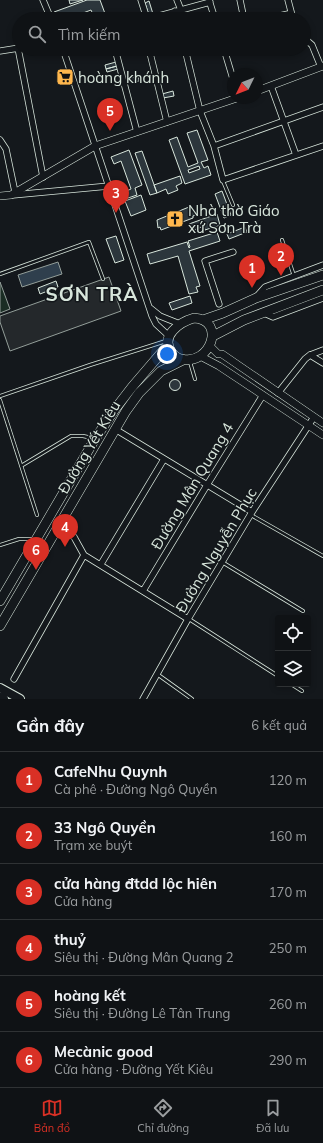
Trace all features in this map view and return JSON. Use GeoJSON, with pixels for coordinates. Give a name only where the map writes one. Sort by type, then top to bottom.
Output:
{"type":"FeatureCollection","features":[{"type":"Feature","properties":{"kind":"highway"},"geometry":{"type":"LineString","coordinates":[[203,320],[223,313],[295,280],[323,275]]}},
{"type":"Feature","properties":{"kind":"highway"},"geometry":{"type":"LineString","coordinates":[[213,336],[237,324],[323,290]]}},
{"type":"Feature","properties":{"kind":"highway"},"geometry":{"type":"LineString","coordinates":[[194,318],[203,320],[208,324],[213,336],[210,346],[200,356],[186,360],[174,354],[168,341],[175,328],[180,324],[194,318]]}},
{"type":"Feature","properties":{"kind":"highway","name":"Đường Yết Kiêu"},"geometry":{"type":"LineString","coordinates":[[0,601],[122,398],[168,341]]}},
{"type":"Feature","properties":{"kind":"highway","name":"Đường Yết Kiêu"},"geometry":{"type":"LineString","coordinates":[[0,626],[115,429],[139,393],[165,368],[186,360]]}},
{"type":"Feature","properties":{"kind":"main road"},"geometry":{"type":"LineString","coordinates":[[0,688],[20,699]]}},
{"type":"Feature","properties":{"kind":"main road"},"geometry":{"type":"LineString","coordinates":[[0,697],[4,699]]}},
{"type":"Feature","properties":{"kind":"street"},"geometry":{"type":"LineString","coordinates":[[43,0],[48,12]]}},
{"type":"Feature","properties":{"kind":"street"},"geometry":{"type":"LineString","coordinates":[[141,0],[145,12]]}},
{"type":"Feature","properties":{"kind":"street"},"geometry":{"type":"LineString","coordinates":[[177,0],[178,10]]}},
{"type":"Feature","properties":{"kind":"street"},"geometry":{"type":"LineString","coordinates":[[240,0],[243,12]]}},
{"type":"Feature","properties":{"kind":"street"},"geometry":{"type":"LineString","coordinates":[[288,0],[290,12]]}},
{"type":"Feature","properties":{"kind":"street"},"geometry":{"type":"LineString","coordinates":[[171,12],[209,1],[213,12]]}},
{"type":"Feature","properties":{"kind":"street"},"geometry":{"type":"LineString","coordinates":[[263,89],[322,67],[311,44]]}},
{"type":"Feature","properties":{"kind":"street"},"geometry":{"type":"LineString","coordinates":[[0,51],[12,49]]}},
{"type":"Feature","properties":{"kind":"street"},"geometry":{"type":"LineString","coordinates":[[20,56],[43,177]]}},
{"type":"Feature","properties":{"kind":"street"},"geometry":{"type":"LineString","coordinates":[[65,56],[152,316],[168,341]]}},
{"type":"Feature","properties":{"kind":"street"},"geometry":{"type":"LineString","coordinates":[[117,56],[137,132]]}},
{"type":"Feature","properties":{"kind":"street"},"geometry":{"type":"LineString","coordinates":[[151,56],[167,122]]}},
{"type":"Feature","properties":{"kind":"street"},"geometry":{"type":"LineString","coordinates":[[187,56],[200,111],[214,146],[223,180],[323,146]]}},
{"type":"Feature","properties":{"kind":"street"},"geometry":{"type":"LineString","coordinates":[[226,56],[230,68]]}},
{"type":"Feature","properties":{"kind":"street"},"geometry":{"type":"LineString","coordinates":[[271,86],[296,155]]}},
{"type":"Feature","properties":{"kind":"street"},"geometry":{"type":"LineString","coordinates":[[13,194],[95,146],[227,102]]}},
{"type":"Feature","properties":{"kind":"street"},"geometry":{"type":"LineString","coordinates":[[214,146],[323,107]]}},
{"type":"Feature","properties":{"kind":"street"},"geometry":{"type":"LineString","coordinates":[[0,140],[6,149],[13,194]]}},
{"type":"Feature","properties":{"kind":"street"},"geometry":{"type":"LineString","coordinates":[[0,196],[109,186]]}},
{"type":"Feature","properties":{"kind":"street"},"geometry":{"type":"LineString","coordinates":[[219,304],[205,261],[233,252]]}},
{"type":"Feature","properties":{"kind":"street"},"geometry":{"type":"LineString","coordinates":[[295,280],[323,265]]}},
{"type":"Feature","properties":{"kind":"street"},"geometry":{"type":"LineString","coordinates":[[264,313],[273,317],[323,298]]}},
{"type":"Feature","properties":{"kind":"street"},"geometry":{"type":"LineString","coordinates":[[150,308],[160,316],[180,324]]}},
{"type":"Feature","properties":{"kind":"street"},"geometry":{"type":"LineString","coordinates":[[210,346],[218,354],[222,354],[323,423]]}},
{"type":"Feature","properties":{"kind":"street"},"geometry":{"type":"LineString","coordinates":[[278,393],[301,363],[310,355],[323,350]]}},
{"type":"Feature","properties":{"kind":"street"},"geometry":{"type":"LineString","coordinates":[[310,355],[323,363]]}},
{"type":"Feature","properties":{"kind":"street"},"geometry":{"type":"LineString","coordinates":[[200,356],[219,366],[323,435]]}},
{"type":"Feature","properties":{"kind":"street","name":"Đường Mân Quang 4"},"geometry":{"type":"LineString","coordinates":[[143,591],[263,395]]}},
{"type":"Feature","properties":{"kind":"street","name":"Đường Nguyễn Phục"},"geometry":{"type":"LineString","coordinates":[[143,699],[188,619],[251,513],[314,416]]}},
{"type":"Feature","properties":{"kind":"street"},"geometry":{"type":"LineString","coordinates":[[115,429],[251,513]]}},
{"type":"Feature","properties":{"kind":"street"},"geometry":{"type":"LineString","coordinates":[[101,564],[164,459]]}},
{"type":"Feature","properties":{"kind":"street"},"geometry":{"type":"LineString","coordinates":[[59,525],[74,537],[84,555],[101,564],[188,619]]}},
{"type":"Feature","properties":{"kind":"street"},"geometry":{"type":"LineString","coordinates":[[14,679],[84,555]]}},
{"type":"Feature","properties":{"kind":"lane"},"geometry":{"type":"LineString","coordinates":[[223,180],[233,205]]}},
{"type":"Feature","properties":{"kind":"lane"},"geometry":{"type":"LineString","coordinates":[[282,240],[295,280]]}},
{"type":"Feature","properties":{"kind":"lane"},"geometry":{"type":"LineString","coordinates":[[0,274],[89,242],[103,279]]}},
{"type":"Feature","properties":{"kind":"lane"},"geometry":{"type":"LineString","coordinates":[[0,396],[117,356],[168,341]]}},
{"type":"Feature","properties":{"kind":"lane"},"geometry":{"type":"LineString","coordinates":[[186,360],[195,379]]}},
{"type":"Feature","properties":{"kind":"lane"},"geometry":{"type":"LineString","coordinates":[[0,400],[37,515]]}},
{"type":"Feature","properties":{"kind":"lane"},"geometry":{"type":"LineString","coordinates":[[22,466],[71,436],[83,436],[96,439]]}},
{"type":"Feature","properties":{"kind":"lane"},"geometry":{"type":"LineString","coordinates":[[251,513],[323,556]]}},
{"type":"Feature","properties":{"kind":"lane"},"geometry":{"type":"LineString","coordinates":[[0,544],[19,539],[28,538],[36,540]]}},
{"type":"Feature","properties":{"kind":"lane"},"geometry":{"type":"LineString","coordinates":[[222,562],[304,611]]}},
{"type":"Feature","properties":{"kind":"lane"},"geometry":{"type":"LineString","coordinates":[[188,619],[275,674]]}},
{"type":"Feature","properties":{"kind":"lane"},"geometry":{"type":"LineString","coordinates":[[157,674],[192,699]]}},
{"type":"Feature","properties":{"kind":"lane"},"geometry":{"type":"LineString","coordinates":[[296,687],[302,691]]}},
{"type":"Feature","properties":{"kind":"green space"},"geometry":{"type":"Polygon","coordinates":[[[0,282],[10,309],[0,313],[0,282]]]}},
{"type":"Feature","properties":{"kind":"shaded area"},"geometry":{"type":"Polygon","coordinates":[[[109,277],[121,311],[10,351],[0,322],[0,316],[109,277]]]}},
{"type":"Feature","properties":{"kind":"water"},"geometry":{"type":"Polygon","coordinates":[[[58,262],[62,274],[22,287],[18,275],[58,262]]]}},
{"type":"Feature","properties":{"kind":"building"},"geometry":{"type":"Polygon","coordinates":[[[69,0],[83,0],[70,4],[69,0]]]}},
{"type":"Feature","properties":{"kind":"building"},"geometry":{"type":"Polygon","coordinates":[[[87,0],[100,0],[104,12],[92,12],[91,10],[86,12],[54,12],[87,0]]]}},
{"type":"Feature","properties":{"kind":"building"},"geometry":{"type":"Polygon","coordinates":[[[149,1],[152,12],[148,12],[145,3],[149,1]]]}},
{"type":"Feature","properties":{"kind":"building"},"geometry":{"type":"Polygon","coordinates":[[[116,62],[117,66],[106,69],[105,65],[116,62]]]}},
{"type":"Feature","properties":{"kind":"building"},"geometry":{"type":"Polygon","coordinates":[[[117,66],[118,69],[107,72],[106,69],[117,66]]]}},
{"type":"Feature","properties":{"kind":"building"},"geometry":{"type":"Polygon","coordinates":[[[138,76],[139,81],[127,83],[126,79],[138,76]]]}},
{"type":"Feature","properties":{"kind":"building"},"geometry":{"type":"Polygon","coordinates":[[[173,91],[174,96],[163,98],[162,94],[173,91]]]}},
{"type":"Feature","properties":{"kind":"building"},"geometry":{"type":"Polygon","coordinates":[[[197,130],[208,160],[201,162],[204,168],[208,166],[211,175],[185,184],[169,140],[177,137],[188,167],[198,163],[187,133],[197,130]],[[199,166],[188,170],[189,173],[200,169],[199,166]]]}},
{"type":"Feature","properties":{"kind":"building"},"geometry":{"type":"Polygon","coordinates":[[[129,150],[142,185],[135,188],[137,195],[125,199],[123,194],[124,192],[131,189],[121,161],[114,164],[111,157],[129,150]]]}},
{"type":"Feature","properties":{"kind":"building"},"geometry":{"type":"Polygon","coordinates":[[[142,151],[157,193],[150,195],[135,153],[142,151]]]}},
{"type":"Feature","properties":{"kind":"building"},"geometry":{"type":"Polygon","coordinates":[[[180,176],[182,183],[176,186],[178,190],[168,194],[166,189],[157,193],[154,185],[180,176]]]}},
{"type":"Feature","properties":{"kind":"building"},"geometry":{"type":"Polygon","coordinates":[[[222,191],[231,215],[224,218],[215,194],[222,191]]]}},
{"type":"Feature","properties":{"kind":"building"},"geometry":{"type":"Polygon","coordinates":[[[141,195],[146,210],[131,216],[125,201],[141,195]]]}},
{"type":"Feature","properties":{"kind":"building","name":"Nhà thờ Giáo xứ Sơn Trà"},"geometry":{"type":"Polygon","coordinates":[[[189,207],[189,209],[192,208],[195,215],[193,218],[161,230],[160,227],[158,228],[157,220],[189,207]]]}},
{"type":"Feature","properties":{"kind":"building"},"geometry":{"type":"Polygon","coordinates":[[[217,214],[220,225],[205,230],[204,226],[192,231],[189,224],[217,214]]]}},
{"type":"Feature","properties":{"kind":"building"},"geometry":{"type":"Polygon","coordinates":[[[245,227],[247,232],[229,239],[227,234],[245,227]]]}},
{"type":"Feature","properties":{"kind":"building"},"geometry":{"type":"Polygon","coordinates":[[[217,232],[220,241],[189,251],[200,286],[196,287],[198,292],[189,294],[178,256],[150,264],[147,254],[187,242],[189,248],[188,241],[217,232]]]}},
{"type":"Feature","properties":{"kind":"building"},"geometry":{"type":"Polygon","coordinates":[[[116,236],[124,260],[115,263],[106,239],[116,236]]]}},
{"type":"Feature","properties":{"kind":"building"},"geometry":{"type":"Polygon","coordinates":[[[56,281],[58,287],[40,294],[38,288],[56,281]]]}},
{"type":"Feature","properties":{"kind":"building"},"geometry":{"type":"Polygon","coordinates":[[[190,296],[192,303],[172,310],[169,303],[190,296]]]}},
{"type":"Feature","properties":{"kind":"building"},"geometry":{"type":"Polygon","coordinates":[[[175,379],[179,381],[181,385],[179,389],[175,391],[171,389],[169,385],[171,381],[175,379]]]}},
{"type":"Feature","properties":{"kind":"place","name":"hoàng khánh"},"geometry":{"type":"Point","coordinates":[65,77]}},
{"type":"Feature","properties":{"kind":"place","name":"hoàng kết"},"geometry":{"type":"Point","coordinates":[110,131]}},
{"type":"Feature","properties":{"kind":"place","name":"cửa hàng đtdd lộc hiên"},"geometry":{"type":"Point","coordinates":[116,213]}},
{"type":"Feature","properties":{"kind":"place","name":"Nhà thờ Giáo xứ Sơn Trà"},"geometry":{"type":"Point","coordinates":[175,219]}},
{"type":"Feature","properties":{"kind":"place","name":"33 Ngô Quyền"},"geometry":{"type":"Point","coordinates":[281,276]}},
{"type":"Feature","properties":{"kind":"place","name":"CafeNhu Quynh"},"geometry":{"type":"Point","coordinates":[252,288]}},
{"type":"Feature","properties":{"kind":"place","name":"thuỷ"},"geometry":{"type":"Point","coordinates":[65,547]}},
{"type":"Feature","properties":{"kind":"place","name":"Mecànic good"},"geometry":{"type":"Point","coordinates":[36,570]}},
{"type":"Feature","properties":{"kind":"district","name":"SƠN TRÀ"},"geometry":{"type":"Point","coordinates":[92,294]}}]}
